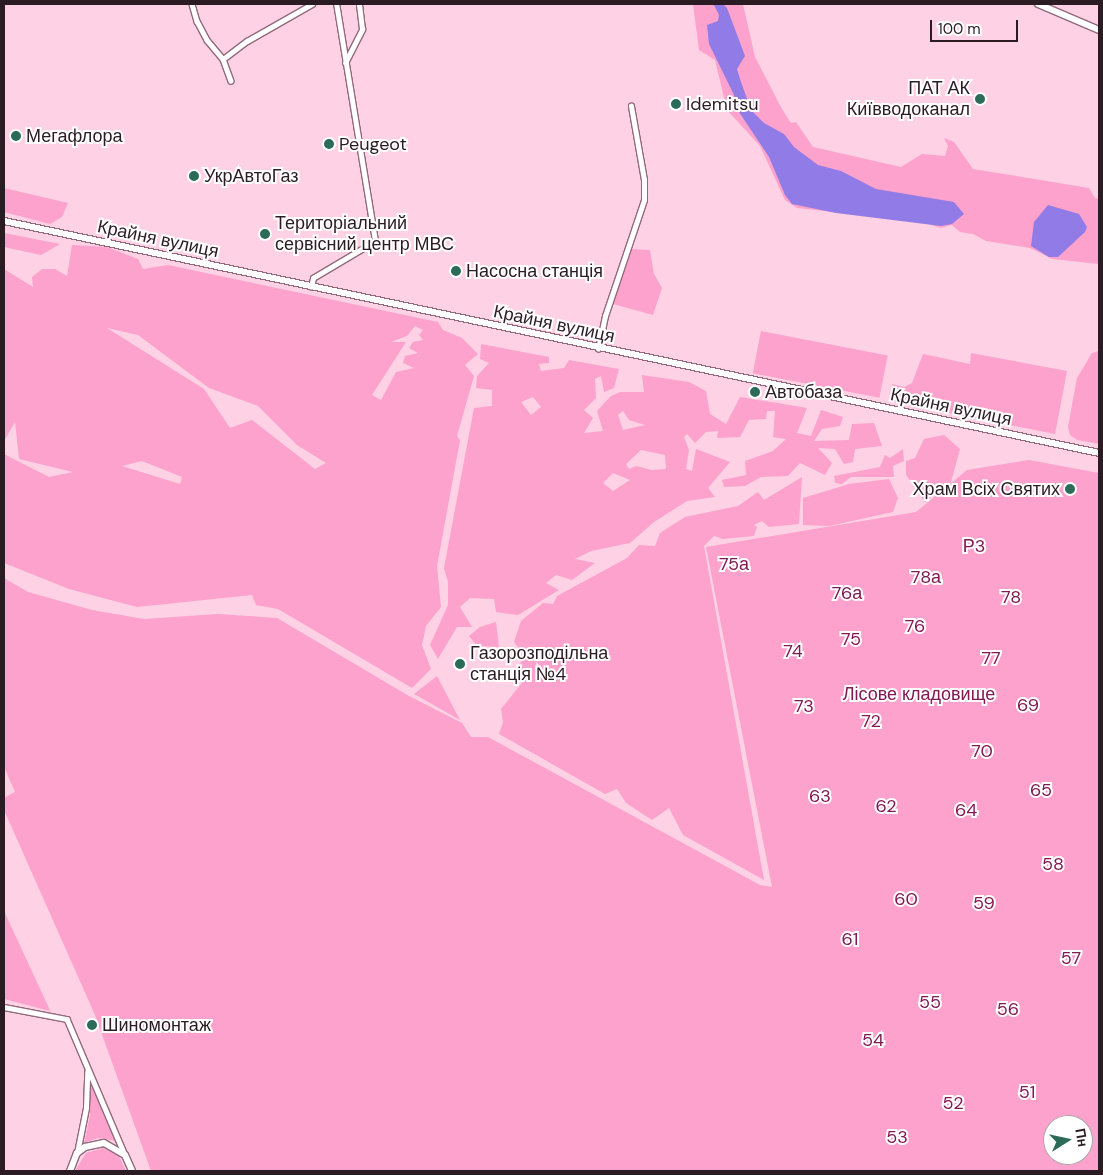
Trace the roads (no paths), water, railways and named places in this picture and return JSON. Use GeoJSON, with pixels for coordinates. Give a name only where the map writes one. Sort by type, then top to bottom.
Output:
{"type":"FeatureCollection","features":[{"type":"Feature","properties":{"kind":"street"},"geometry":{"type":"LineString","coordinates":[[192,4],[207,40],[224,59],[232,81]]}},
{"type":"Feature","properties":{"kind":"street"},"geometry":{"type":"LineString","coordinates":[[224,59],[247,41],[312,4]]}},
{"type":"Feature","properties":{"kind":"street"},"geometry":{"type":"LineString","coordinates":[[311,287],[313,278],[375,241],[345,64],[344,38],[336,4]]}},
{"type":"Feature","properties":{"kind":"street"},"geometry":{"type":"LineString","coordinates":[[345,64],[362,29],[359,4]]}},
{"type":"Feature","properties":{"kind":"street"},"geometry":{"type":"LineString","coordinates":[[1038,4],[1099,30]]}},
{"type":"Feature","properties":{"kind":"street"},"geometry":{"type":"LineString","coordinates":[[598,349],[605,316],[644,200],[644,180],[631,106]]}},
{"type":"Feature","properties":{"kind":"street","name":"Крайня вулиця"},"geometry":{"type":"LineString","coordinates":[[4,221],[598,349],[1099,453]]}},
{"type":"Feature","properties":{"kind":"street"},"geometry":{"type":"LineString","coordinates":[[4,1007],[67,1019],[87,1071],[132,1171]]}},
{"type":"Feature","properties":{"kind":"street"},"geometry":{"type":"LineString","coordinates":[[69,1169],[77,1153],[86,1108],[87,1071]]}},
{"type":"Feature","properties":{"kind":"street"},"geometry":{"type":"LineString","coordinates":[[77,1153],[85,1147],[104,1143],[125,1155]]}},
{"type":"Feature","properties":{"kind":"place","name":"ПАТ АК Київводоканал"},"geometry":{"type":"Point","coordinates":[980,99]}},
{"type":"Feature","properties":{"kind":"place","name":"Idemitsu"},"geometry":{"type":"Point","coordinates":[676,104]}},
{"type":"Feature","properties":{"kind":"place","name":"Мегафлора"},"geometry":{"type":"Point","coordinates":[16,136]}},
{"type":"Feature","properties":{"kind":"place","name":"Peugeot"},"geometry":{"type":"Point","coordinates":[329,144]}},
{"type":"Feature","properties":{"kind":"place","name":"УкрАвтоГаз"},"geometry":{"type":"Point","coordinates":[194,176]}},
{"type":"Feature","properties":{"kind":"place","name":"Територіальний сервісний центр МВС"},"geometry":{"type":"Point","coordinates":[265,234]}},
{"type":"Feature","properties":{"kind":"place","name":"Насосна станція"},"geometry":{"type":"Point","coordinates":[456,271]}},
{"type":"Feature","properties":{"kind":"place","name":"Автобаза"},"geometry":{"type":"Point","coordinates":[755,392]}},
{"type":"Feature","properties":{"kind":"place","name":"Храм Всіх Святих"},"geometry":{"type":"Point","coordinates":[1070,489]}},
{"type":"Feature","properties":{"kind":"place","name":"Газорозподільна станція №4"},"geometry":{"type":"Point","coordinates":[460,664]}},
{"type":"Feature","properties":{"kind":"place","name":"Шиномонтаж"},"geometry":{"type":"Point","coordinates":[92,1025]}},
{"type":"Feature","properties":{"kind":"park label","name":"Р3"},"geometry":{"type":"Point","coordinates":[974,546]}},
{"type":"Feature","properties":{"kind":"park label","name":"75а"},"geometry":{"type":"Point","coordinates":[734,564]}},
{"type":"Feature","properties":{"kind":"park label","name":"78а"},"geometry":{"type":"Point","coordinates":[926,577]}},
{"type":"Feature","properties":{"kind":"park label","name":"76а"},"geometry":{"type":"Point","coordinates":[847,593]}},
{"type":"Feature","properties":{"kind":"park label","name":"78"},"geometry":{"type":"Point","coordinates":[1011,597]}},
{"type":"Feature","properties":{"kind":"park label","name":"76"},"geometry":{"type":"Point","coordinates":[915,626]}},
{"type":"Feature","properties":{"kind":"park label","name":"75"},"geometry":{"type":"Point","coordinates":[851,639]}},
{"type":"Feature","properties":{"kind":"park label","name":"74"},"geometry":{"type":"Point","coordinates":[793,651]}},
{"type":"Feature","properties":{"kind":"park label","name":"77"},"geometry":{"type":"Point","coordinates":[991,658]}},
{"type":"Feature","properties":{"kind":"park label","name":"Лісове кладовище"},"geometry":{"type":"Point","coordinates":[919,694]}},
{"type":"Feature","properties":{"kind":"park label","name":"69"},"geometry":{"type":"Point","coordinates":[1028,705]}},
{"type":"Feature","properties":{"kind":"park label","name":"73"},"geometry":{"type":"Point","coordinates":[804,706]}},
{"type":"Feature","properties":{"kind":"park label","name":"72"},"geometry":{"type":"Point","coordinates":[871,721]}},
{"type":"Feature","properties":{"kind":"park label","name":"70"},"geometry":{"type":"Point","coordinates":[982,751]}},
{"type":"Feature","properties":{"kind":"park label","name":"65"},"geometry":{"type":"Point","coordinates":[1041,790]}},
{"type":"Feature","properties":{"kind":"park label","name":"63"},"geometry":{"type":"Point","coordinates":[820,796]}},
{"type":"Feature","properties":{"kind":"park label","name":"62"},"geometry":{"type":"Point","coordinates":[886,806]}},
{"type":"Feature","properties":{"kind":"park label","name":"64"},"geometry":{"type":"Point","coordinates":[966,810]}},
{"type":"Feature","properties":{"kind":"park label","name":"58"},"geometry":{"type":"Point","coordinates":[1053,864]}},
{"type":"Feature","properties":{"kind":"park label","name":"60"},"geometry":{"type":"Point","coordinates":[906,899]}},
{"type":"Feature","properties":{"kind":"park label","name":"59"},"geometry":{"type":"Point","coordinates":[984,903]}},
{"type":"Feature","properties":{"kind":"park label","name":"61"},"geometry":{"type":"Point","coordinates":[850,939]}},
{"type":"Feature","properties":{"kind":"park label","name":"57"},"geometry":{"type":"Point","coordinates":[1071,958]}},
{"type":"Feature","properties":{"kind":"park label","name":"55"},"geometry":{"type":"Point","coordinates":[930,1002]}},
{"type":"Feature","properties":{"kind":"park label","name":"56"},"geometry":{"type":"Point","coordinates":[1008,1009]}},
{"type":"Feature","properties":{"kind":"park label","name":"54"},"geometry":{"type":"Point","coordinates":[873,1040]}},
{"type":"Feature","properties":{"kind":"park label","name":"51"},"geometry":{"type":"Point","coordinates":[1027,1092]}},
{"type":"Feature","properties":{"kind":"park label","name":"52"},"geometry":{"type":"Point","coordinates":[953,1103]}},
{"type":"Feature","properties":{"kind":"park label","name":"53"},"geometry":{"type":"Point","coordinates":[897,1137]}}]}
